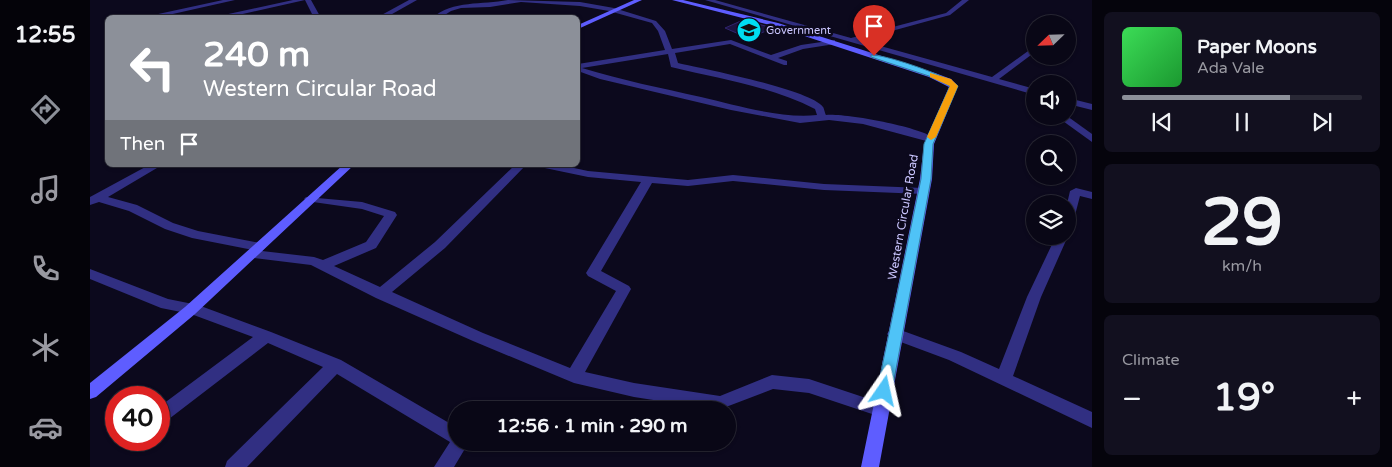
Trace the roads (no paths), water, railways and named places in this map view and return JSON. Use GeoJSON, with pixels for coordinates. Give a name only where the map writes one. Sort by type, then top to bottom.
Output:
{"type":"FeatureCollection","features":[{"type":"Feature","properties":{"kind":"street"},"geometry":{"type":"LineString","coordinates":[[157,15],[232,0]]}},
{"type":"Feature","properties":{"kind":"street"},"geometry":{"type":"LineString","coordinates":[[228,15],[302,0]]}},
{"type":"Feature","properties":{"kind":"street"},"geometry":{"type":"LineString","coordinates":[[385,15],[414,0]]}},
{"type":"Feature","properties":{"kind":"street"},"geometry":{"type":"LineString","coordinates":[[580,26],[639,0]]}},
{"type":"Feature","properties":{"kind":"street","name":"Western Circular Road"},"geometry":{"type":"LineString","coordinates":[[675,0],[776,24],[932,75],[948,81],[954,86],[930,139],[923,191],[870,467]]}},
{"type":"Feature","properties":{"kind":"street"},"geometry":{"type":"LineString","coordinates":[[708,0],[1026,90]]}},
{"type":"Feature","properties":{"kind":"street"},"geometry":{"type":"LineString","coordinates":[[852,40],[948,14],[966,0]]}},
{"type":"Feature","properties":{"kind":"street"},"geometry":{"type":"LineString","coordinates":[[439,15],[449,8],[459,5],[545,1],[613,11],[654,22],[661,31],[674,64],[777,90],[819,108],[822,117]]}},
{"type":"Feature","properties":{"kind":"street"},"geometry":{"type":"LineString","coordinates":[[265,15],[310,3],[316,15]]}},
{"type":"Feature","properties":{"kind":"street"},"geometry":{"type":"LineString","coordinates":[[500,3],[519,8]]}},
{"type":"Feature","properties":{"kind":"street"},"geometry":{"type":"LineString","coordinates":[[580,67],[731,42],[784,63]]}},
{"type":"Feature","properties":{"kind":"street"},"geometry":{"type":"LineString","coordinates":[[771,58],[799,46],[832,42]]}},
{"type":"Feature","properties":{"kind":"street"},"geometry":{"type":"LineString","coordinates":[[992,81],[1026,55]]}},
{"type":"Feature","properties":{"kind":"street"},"geometry":{"type":"LineString","coordinates":[[932,75],[944,66]]}},
{"type":"Feature","properties":{"kind":"street"},"geometry":{"type":"LineString","coordinates":[[580,68],[603,77],[731,107],[800,120],[822,117],[870,123],[906,131],[930,139]]}},
{"type":"Feature","properties":{"kind":"street"},"geometry":{"type":"LineString","coordinates":[[1076,103],[1092,107]]}},
{"type":"Feature","properties":{"kind":"street"},"geometry":{"type":"LineString","coordinates":[[1074,125],[1092,138]]}},
{"type":"Feature","properties":{"kind":"street"},"geometry":{"type":"LineString","coordinates":[[95,200],[153,167]]}},
{"type":"Feature","properties":{"kind":"street"},"geometry":{"type":"LineString","coordinates":[[90,392],[128,364],[193,310],[310,199],[347,167]]}},
{"type":"Feature","properties":{"kind":"street"},"geometry":{"type":"LineString","coordinates":[[381,294],[440,245],[519,167]]}},
{"type":"Feature","properties":{"kind":"street"},"geometry":{"type":"LineString","coordinates":[[554,167],[588,174],[688,183],[732,178],[824,187],[923,191]]}},
{"type":"Feature","properties":{"kind":"street"},"geometry":{"type":"LineString","coordinates":[[574,376],[624,289],[593,273],[648,180]]}},
{"type":"Feature","properties":{"kind":"street"},"geometry":{"type":"LineString","coordinates":[[1075,195],[1076,191],[1092,196]]}},
{"type":"Feature","properties":{"kind":"street"},"geometry":{"type":"LineString","coordinates":[[310,199],[352,203],[378,208],[391,215],[371,245],[323,265]]}},
{"type":"Feature","properties":{"kind":"street"},"geometry":{"type":"LineString","coordinates":[[95,200],[133,208],[169,226],[196,235],[257,251],[314,261],[381,294],[537,362],[574,376],[634,390],[720,403],[772,382],[809,386],[881,410]]}},
{"type":"Feature","properties":{"kind":"street"},"geometry":{"type":"LineString","coordinates":[[1004,379],[1034,297],[1058,245]]}},
{"type":"Feature","properties":{"kind":"street"},"geometry":{"type":"LineString","coordinates":[[90,274],[166,304],[193,310],[266,336],[334,365],[448,431]]}},
{"type":"Feature","properties":{"kind":"street"},"geometry":{"type":"LineString","coordinates":[[895,334],[955,356],[1092,420]]}},
{"type":"Feature","properties":{"kind":"street"},"geometry":{"type":"LineString","coordinates":[[170,408],[201,382],[241,357],[266,336]]}},
{"type":"Feature","properties":{"kind":"street"},"geometry":{"type":"LineString","coordinates":[[234,467],[334,365]]}},
{"type":"Feature","properties":{"kind":"street"},"geometry":{"type":"LineString","coordinates":[[443,467],[454,451]]}},
{"type":"Feature","properties":{"kind":"place","name":"Government"},"geometry":{"type":"Point","coordinates":[749,30]}}]}
